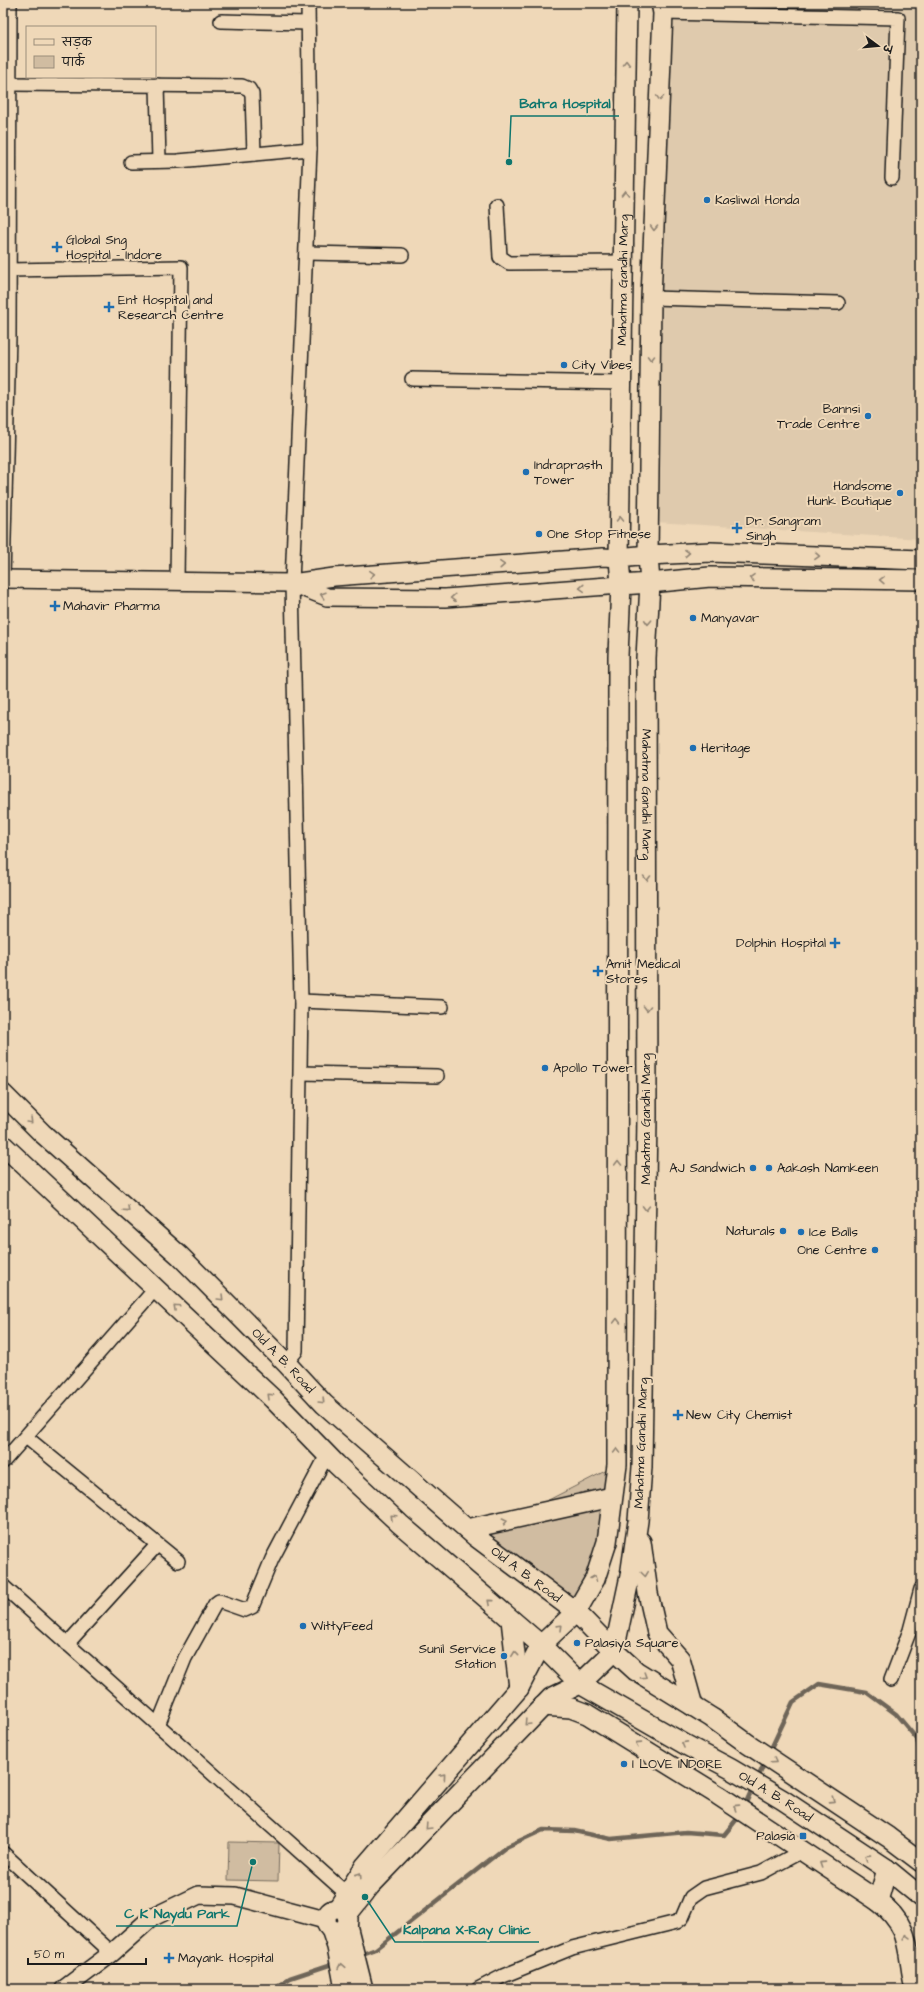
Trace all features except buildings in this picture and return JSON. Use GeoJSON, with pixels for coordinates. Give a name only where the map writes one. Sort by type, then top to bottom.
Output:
{"type":"FeatureCollection","features":[{"type":"Feature","properties":{"kind":"main road","name":"Mahatma Gandhi Marg"},"geometry":{"type":"LineString","coordinates":[[339,1915],[365,1866],[519,1688],[542,1645],[576,1612],[595,1579],[607,1542],[617,1457],[618,656],[621,585],[619,558],[627,3]]}},
{"type":"Feature","properties":{"kind":"main road"},"geometry":{"type":"LineString","coordinates":[[648,555],[651,298],[662,8]]}},
{"type":"Feature","properties":{"kind":"main road"},"geometry":{"type":"LineString","coordinates":[[619,558],[711,552],[921,560]]}},
{"type":"Feature","properties":{"kind":"main road","name":"Mahatma Gandhi Marg"},"geometry":{"type":"LineString","coordinates":[[614,1651],[630,1576],[638,1521],[642,1467],[647,1116],[646,658],[650,584],[648,555]]}},
{"type":"Feature","properties":{"kind":"main road"},"geometry":{"type":"LineString","coordinates":[[621,585],[650,584],[710,577],[921,580]]}},
{"type":"Feature","properties":{"kind":"main road","name":"Old A. B. Road"},"geometry":{"type":"LineString","coordinates":[[3,1094],[42,1133],[180,1256],[286,1363],[324,1404],[467,1529],[576,1612],[614,1651]]}},
{"type":"Feature","properties":{"kind":"main road"},"geometry":{"type":"LineString","coordinates":[[3,1145],[273,1399],[327,1455],[400,1524],[542,1645]]}},
{"type":"Feature","properties":{"kind":"main road"},"geometry":{"type":"LineString","coordinates":[[467,1529],[612,1497]]}},
{"type":"Feature","properties":{"kind":"main road"},"geometry":{"type":"LineString","coordinates":[[638,1521],[648,1593],[657,1632],[680,1659],[694,1706]]}},
{"type":"Feature","properties":{"kind":"main road"},"geometry":{"type":"LineString","coordinates":[[512,1620],[519,1688]]}},
{"type":"Feature","properties":{"kind":"main road","name":"Old A. B. Road"},"geometry":{"type":"LineString","coordinates":[[542,1645],[580,1684],[783,1800],[887,1869],[921,1897]]}},
{"type":"Feature","properties":{"kind":"main road"},"geometry":{"type":"LineString","coordinates":[[354,1987],[339,1915],[370,1886],[551,1698],[580,1684],[614,1651],[636,1671],[694,1706],[748,1744],[888,1837],[921,1862]]}},
{"type":"Feature","properties":{"kind":"main road"},"geometry":{"type":"LineString","coordinates":[[543,1706],[571,1708],[587,1714],[718,1795],[878,1901],[895,1916],[906,1934],[915,1989]]}},
{"type":"Feature","properties":{"kind":"main road"},"geometry":{"type":"LineString","coordinates":[[718,1795],[738,1773]]}},
{"type":"Feature","properties":{"kind":"main road"},"geometry":{"type":"LineString","coordinates":[[888,1837],[921,1847]]}},
{"type":"Feature","properties":{"kind":"main road"},"geometry":{"type":"LineString","coordinates":[[878,1901],[887,1869]]}},
{"type":"Feature","properties":{"kind":"street"},"geometry":{"type":"LineString","coordinates":[[10,3],[10,84],[6,139],[9,270],[6,336],[3,579],[292,583],[334,577],[603,557],[619,558]]}},
{"type":"Feature","properties":{"kind":"street"},"geometry":{"type":"LineString","coordinates":[[286,1363],[296,1351],[301,1073],[301,1001],[292,583],[310,149],[308,3]]}},
{"type":"Feature","properties":{"kind":"street"},"geometry":{"type":"LineString","coordinates":[[662,8],[898,18],[892,178]]}},
{"type":"Feature","properties":{"kind":"street"},"geometry":{"type":"LineString","coordinates":[[221,21],[308,23]]}},
{"type":"Feature","properties":{"kind":"street"},"geometry":{"type":"LineString","coordinates":[[10,84],[242,86],[249,89],[252,94],[254,154]]}},
{"type":"Feature","properties":{"kind":"street"},"geometry":{"type":"LineString","coordinates":[[157,85],[159,161]]}},
{"type":"Feature","properties":{"kind":"street"},"geometry":{"type":"LineString","coordinates":[[131,162],[310,149]]}},
{"type":"Feature","properties":{"kind":"street"},"geometry":{"type":"LineString","coordinates":[[497,205],[500,256],[504,261],[509,263],[624,262]]}},
{"type":"Feature","properties":{"kind":"street"},"geometry":{"type":"LineString","coordinates":[[306,253],[402,255]]}},
{"type":"Feature","properties":{"kind":"street"},"geometry":{"type":"LineString","coordinates":[[9,270],[181,267],[178,581]]}},
{"type":"Feature","properties":{"kind":"street"},"geometry":{"type":"LineString","coordinates":[[651,298],[838,303]]}},
{"type":"Feature","properties":{"kind":"street"},"geometry":{"type":"LineString","coordinates":[[412,379],[622,383]]}},
{"type":"Feature","properties":{"kind":"street"},"geometry":{"type":"LineString","coordinates":[[292,583],[327,597],[444,598],[621,585]]}},
{"type":"Feature","properties":{"kind":"street"},"geometry":{"type":"LineString","coordinates":[[301,1001],[442,1007]]}},
{"type":"Feature","properties":{"kind":"street"},"geometry":{"type":"LineString","coordinates":[[301,1073],[437,1076]]}},
{"type":"Feature","properties":{"kind":"street"},"geometry":{"type":"LineString","coordinates":[[3,1462],[156,1288]]}},
{"type":"Feature","properties":{"kind":"street"},"geometry":{"type":"LineString","coordinates":[[26,1437],[178,1562]]}},
{"type":"Feature","properties":{"kind":"street"},"geometry":{"type":"LineString","coordinates":[[158,1725],[185,1658],[215,1604],[219,1601],[246,1610],[252,1607],[272,1559],[327,1455]]}},
{"type":"Feature","properties":{"kind":"street"},"geometry":{"type":"LineString","coordinates":[[67,1644],[157,1545]]}},
{"type":"Feature","properties":{"kind":"street"},"geometry":{"type":"LineString","coordinates":[[3,1586],[158,1725],[339,1915]]}},
{"type":"Feature","properties":{"kind":"street"},"geometry":{"type":"LineString","coordinates":[[891,1680],[910,1630],[921,1589]]}},
{"type":"Feature","properties":{"kind":"street"},"geometry":{"type":"LineString","coordinates":[[478,1989],[503,1976],[572,1948],[677,1922],[682,1918],[691,1897],[704,1888],[762,1873],[802,1851]]}},
{"type":"Feature","properties":{"kind":"street"},"geometry":{"type":"LineString","coordinates":[[3,1853],[112,1953]]}},
{"type":"Feature","properties":{"kind":"street"},"geometry":{"type":"LineString","coordinates":[[64,1989],[112,1953],[151,1918],[199,1896],[235,1896],[339,1915]]}},
{"type":"Feature","properties":{"kind":"shaded area"},"geometry":{"type":"Polygon","coordinates":[[[652,3],[921,3],[921,539],[656,522],[652,3]]]}},
{"type":"Feature","properties":{"kind":"green space"},"geometry":{"type":"Polygon","coordinates":[[[617,1465],[607,1542],[576,1612],[476,1537],[617,1465]]]}},
{"type":"Feature","properties":{"kind":"green space"},"geometry":{"type":"Polygon","coordinates":[[[229,1842],[279,1843],[278,1881],[228,1880],[229,1842]]]}},
{"type":"Feature","properties":{"kind":"waterway"},"geometry":{"type":"LineString","coordinates":[[769,1753],[793,1702],[819,1684],[866,1692],[896,1714],[917,1739],[921,1756]]}},
{"type":"Feature","properties":{"kind":"waterway"},"geometry":{"type":"LineString","coordinates":[[757,1780],[765,1762]]}},
{"type":"Feature","properties":{"kind":"waterway"},"geometry":{"type":"LineString","coordinates":[[744,1807],[753,1787]]}},
{"type":"Feature","properties":{"kind":"waterway"},"geometry":{"type":"LineString","coordinates":[[360,1955],[376,1949],[506,1847],[543,1830],[574,1831],[611,1839],[686,1832],[724,1835],[741,1814]]}},
{"type":"Feature","properties":{"kind":"waterway"},"geometry":{"type":"LineString","coordinates":[[273,1989],[290,1978],[335,1963]]}},
{"type":"Feature","properties":{"kind":"place","name":"Batra Hospital"},"geometry":{"type":"Point","coordinates":[509,162]}},
{"type":"Feature","properties":{"kind":"place","name":"Kasliwal Honda"},"geometry":{"type":"Point","coordinates":[707,200]}},
{"type":"Feature","properties":{"kind":"place","name":"Global Sng Hospital - Indore"},"geometry":{"type":"Point","coordinates":[57,247]}},
{"type":"Feature","properties":{"kind":"place","name":"Ent Hospital and Research Centre"},"geometry":{"type":"Point","coordinates":[109,307]}},
{"type":"Feature","properties":{"kind":"place","name":"City Vibes"},"geometry":{"type":"Point","coordinates":[564,365]}},
{"type":"Feature","properties":{"kind":"place","name":"Bannsi Trade Centre"},"geometry":{"type":"Point","coordinates":[868,416]}},
{"type":"Feature","properties":{"kind":"place","name":"Indraprasth Tower"},"geometry":{"type":"Point","coordinates":[526,472]}},
{"type":"Feature","properties":{"kind":"place","name":"Handsome Hunk Boutique"},"geometry":{"type":"Point","coordinates":[900,493]}},
{"type":"Feature","properties":{"kind":"place","name":"Dr. Sangram Singh"},"geometry":{"type":"Point","coordinates":[737,528]}},
{"type":"Feature","properties":{"kind":"place","name":"One Stop Fitnese"},"geometry":{"type":"Point","coordinates":[539,534]}},
{"type":"Feature","properties":{"kind":"place","name":"Mahavir Pharma"},"geometry":{"type":"Point","coordinates":[55,606]}},
{"type":"Feature","properties":{"kind":"place","name":"Manyavar"},"geometry":{"type":"Point","coordinates":[693,618]}},
{"type":"Feature","properties":{"kind":"place","name":"Heritage"},"geometry":{"type":"Point","coordinates":[693,748]}},
{"type":"Feature","properties":{"kind":"place","name":"Dolphin Hospital"},"geometry":{"type":"Point","coordinates":[835,943]}},
{"type":"Feature","properties":{"kind":"place","name":"Amit Medical Stores"},"geometry":{"type":"Point","coordinates":[598,971]}},
{"type":"Feature","properties":{"kind":"place","name":"Apollo Tower"},"geometry":{"type":"Point","coordinates":[545,1068]}},
{"type":"Feature","properties":{"kind":"place","name":"AJ Sandwich"},"geometry":{"type":"Point","coordinates":[753,1168]}},
{"type":"Feature","properties":{"kind":"place","name":"Aakash Namkeen"},"geometry":{"type":"Point","coordinates":[769,1168]}},
{"type":"Feature","properties":{"kind":"place","name":"Naturals"},"geometry":{"type":"Point","coordinates":[783,1231]}},
{"type":"Feature","properties":{"kind":"place","name":"Ice Balls"},"geometry":{"type":"Point","coordinates":[801,1232]}},
{"type":"Feature","properties":{"kind":"place","name":"One Centre"},"geometry":{"type":"Point","coordinates":[875,1250]}},
{"type":"Feature","properties":{"kind":"place","name":"New City Chemist"},"geometry":{"type":"Point","coordinates":[678,1415]}},
{"type":"Feature","properties":{"kind":"place","name":"WittyFeed"},"geometry":{"type":"Point","coordinates":[303,1626]}},
{"type":"Feature","properties":{"kind":"place","name":"Palasiya Square"},"geometry":{"type":"Point","coordinates":[577,1643]}},
{"type":"Feature","properties":{"kind":"place","name":"Sunil Service Station"},"geometry":{"type":"Point","coordinates":[504,1656]}},
{"type":"Feature","properties":{"kind":"place","name":"I LOVE INDORE"},"geometry":{"type":"Point","coordinates":[624,1764]}},
{"type":"Feature","properties":{"kind":"place","name":"Palasia"},"geometry":{"type":"Point","coordinates":[803,1836]}},
{"type":"Feature","properties":{"kind":"place","name":"C K Naydu Park"},"geometry":{"type":"Point","coordinates":[253,1862]}},
{"type":"Feature","properties":{"kind":"place","name":"Kalpana X-Ray Clinic"},"geometry":{"type":"Point","coordinates":[365,1897]}},
{"type":"Feature","properties":{"kind":"place","name":"Mayank Hospital"},"geometry":{"type":"Point","coordinates":[169,1958]}}]}
